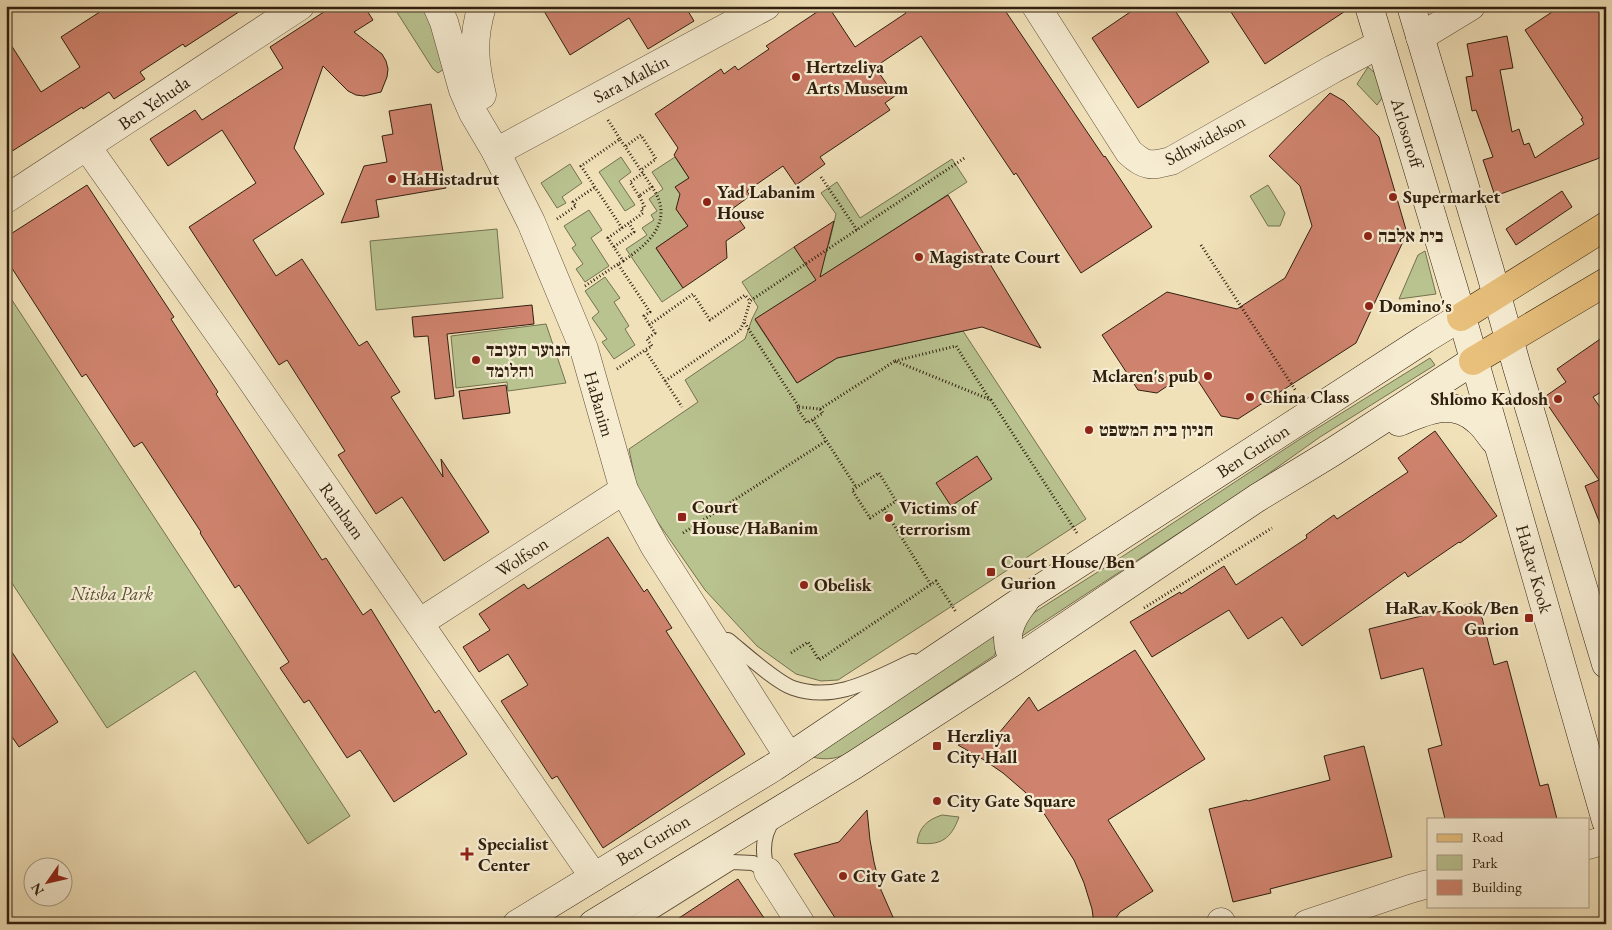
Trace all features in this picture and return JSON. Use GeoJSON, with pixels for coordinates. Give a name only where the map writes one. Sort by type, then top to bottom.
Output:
{"type":"FeatureCollection","features":[{"type":"Feature","properties":{"kind":"main road","name":"Ben Gurion"},"geometry":{"type":"LineString","coordinates":[[1462,317],[1606,226]]}},
{"type":"Feature","properties":{"kind":"main road"},"geometry":{"type":"LineString","coordinates":[[1473,361],[1606,282]]}},
{"type":"Feature","properties":{"kind":"street","name":"Ben Yehuda"},"geometry":{"type":"LineString","coordinates":[[6,199],[87,148],[300,6]]}},
{"type":"Feature","properties":{"kind":"street","name":"HaBanim"},"geometry":{"type":"LineString","coordinates":[[437,6],[447,29],[461,83],[469,105],[496,152],[546,256],[584,349],[624,490],[655,547],[791,761]]}},
{"type":"Feature","properties":{"kind":"street","name":"HaBanim"},"geometry":{"type":"LineString","coordinates":[[482,6],[475,38],[474,61],[496,152]]}},
{"type":"Feature","properties":{"kind":"street","name":"Sara Malkin"},"geometry":{"type":"LineString","coordinates":[[496,152],[766,6]]}},
{"type":"Feature","properties":{"kind":"street","name":"Sdhwidelson"},"geometry":{"type":"LineString","coordinates":[[1036,6],[1129,152],[1140,161],[1154,166],[1171,161],[1380,44]]}},
{"type":"Feature","properties":{"kind":"street","name":"Arlosoroff"},"geometry":{"type":"LineString","coordinates":[[1369,6],[1462,317]]}},
{"type":"Feature","properties":{"kind":"street"},"geometry":{"type":"LineString","coordinates":[[1412,6],[1606,664]]}},
{"type":"Feature","properties":{"kind":"street"},"geometry":{"type":"LineString","coordinates":[[1420,37],[1471,6]]}},
{"type":"Feature","properties":{"kind":"street","name":"Rambam"},"geometry":{"type":"LineString","coordinates":[[87,148],[239,362],[594,876]]}},
{"type":"Feature","properties":{"kind":"street","name":"HaRav Kook"},"geometry":{"type":"LineString","coordinates":[[1462,317],[1473,361],[1606,821]]}},
{"type":"Feature","properties":{"kind":"street","name":"Ben Gurion"},"geometry":{"type":"LineString","coordinates":[[517,924],[594,876],[791,761],[1027,597],[1409,349],[1462,317]]}},
{"type":"Feature","properties":{"kind":"street"},"geometry":{"type":"LineString","coordinates":[[593,924],[854,766],[1249,504],[1473,361]]}},
{"type":"Feature","properties":{"kind":"street"},"geometry":{"type":"LineString","coordinates":[[1331,453],[1438,407],[1459,409],[1477,420],[1498,446]]}},
{"type":"Feature","properties":{"kind":"street","name":"Wolfson"},"geometry":{"type":"LineString","coordinates":[[419,624],[624,490]]}},
{"type":"Feature","properties":{"kind":"street","name":"HaBanim"},"geometry":{"type":"LineString","coordinates":[[686,596],[728,640],[794,740],[791,761]]}},
{"type":"Feature","properties":{"kind":"street","name":"Ben Gurion"},"geometry":{"type":"LineString","coordinates":[[1014,661],[1008,648],[1010,623],[1027,597]]}},
{"type":"Feature","properties":{"kind":"street"},"geometry":{"type":"LineString","coordinates":[[791,761],[817,773],[829,773],[854,766]]}},
{"type":"Feature","properties":{"kind":"street"},"geometry":{"type":"LineString","coordinates":[[785,809],[802,785],[791,761]]}},
{"type":"Feature","properties":{"kind":"street"},"geometry":{"type":"LineString","coordinates":[[1590,844],[1606,840]]}},
{"type":"Feature","properties":{"kind":"street"},"geometry":{"type":"LineString","coordinates":[[768,872],[800,924]]}},
{"type":"Feature","properties":{"kind":"street"},"geometry":{"type":"LineString","coordinates":[[1308,924],[1410,888],[1427,884]]}},
{"type":"Feature","properties":{"kind":"lane"},"geometry":{"type":"LineString","coordinates":[[728,640],[792,688],[819,693],[840,692],[865,683],[981,628]]}},
{"type":"Feature","properties":{"kind":"lane"},"geometry":{"type":"LineString","coordinates":[[768,872],[763,858],[767,828],[785,809]]}},
{"type":"Feature","properties":{"kind":"lane"},"geometry":{"type":"LineString","coordinates":[[633,924],[732,862],[753,863],[768,872]]}},
{"type":"Feature","properties":{"kind":"path"},"geometry":{"type":"LineString","coordinates":[[581,289],[645,246],[656,230],[661,214],[660,197],[606,116]]}},
{"type":"Feature","properties":{"kind":"path"},"geometry":{"type":"LineString","coordinates":[[623,261],[608,238],[643,213],[641,209],[645,206],[630,182],[656,159],[641,135],[626,146]]}},
{"type":"Feature","properties":{"kind":"path"},"geometry":{"type":"LineString","coordinates":[[620,139],[581,166],[622,228]]}},
{"type":"Feature","properties":{"kind":"path"},"geometry":{"type":"LineString","coordinates":[[666,381],[740,330],[750,301],[966,157]]}},
{"type":"Feature","properties":{"kind":"path"},"geometry":{"type":"LineString","coordinates":[[821,177],[857,230]]}},
{"type":"Feature","properties":{"kind":"path"},"geometry":{"type":"LineString","coordinates":[[556,219],[576,206],[574,202],[595,187]]}},
{"type":"Feature","properties":{"kind":"path"},"geometry":{"type":"LineString","coordinates":[[639,196],[652,187]]}},
{"type":"Feature","properties":{"kind":"path"},"geometry":{"type":"LineString","coordinates":[[614,247],[634,232],[629,223]]}},
{"type":"Feature","properties":{"kind":"path"},"geometry":{"type":"LineString","coordinates":[[1201,246],[1296,392]]}},
{"type":"Feature","properties":{"kind":"path"},"geometry":{"type":"LineString","coordinates":[[613,371],[652,346],[647,339],[655,333],[644,316],[650,312],[618,264]]}},
{"type":"Feature","properties":{"kind":"path"},"geometry":{"type":"LineString","coordinates":[[650,325],[693,294],[710,320],[745,295],[750,301]]}},
{"type":"Feature","properties":{"kind":"path"},"geometry":{"type":"LineString","coordinates":[[744,322],[799,407],[797,408],[807,424],[823,413],[820,409]]}},
{"type":"Feature","properties":{"kind":"path"},"geometry":{"type":"LineString","coordinates":[[799,407],[820,409],[895,361],[956,346],[1077,533]]}},
{"type":"Feature","properties":{"kind":"path"},"geometry":{"type":"LineString","coordinates":[[645,350],[682,407]]}},
{"type":"Feature","properties":{"kind":"path"},"geometry":{"type":"LineString","coordinates":[[895,361],[990,400]]}},
{"type":"Feature","properties":{"kind":"path"},"geometry":{"type":"LineString","coordinates":[[813,420],[856,488]]}},
{"type":"Feature","properties":{"kind":"path"},"geometry":{"type":"LineString","coordinates":[[683,533],[826,441]]}},
{"type":"Feature","properties":{"kind":"path"},"geometry":{"type":"LineString","coordinates":[[879,473],[896,501],[884,509],[870,518],[852,490],[879,473]]}},
{"type":"Feature","properties":{"kind":"path"},"geometry":{"type":"LineString","coordinates":[[884,509],[931,585]]}},
{"type":"Feature","properties":{"kind":"path"},"geometry":{"type":"LineString","coordinates":[[1144,608],[1272,528]]}},
{"type":"Feature","properties":{"kind":"path"},"geometry":{"type":"LineString","coordinates":[[791,653],[808,642],[819,660],[936,581],[956,612]]}},
{"type":"Feature","properties":{"kind":"green space"},"geometry":{"type":"Polygon","coordinates":[[[393,6],[422,6],[440,38],[444,69],[438,73],[433,69],[393,6]]]}},
{"type":"Feature","properties":{"kind":"green space"},"geometry":{"type":"Polygon","coordinates":[[[1368,67],[1376,74],[1385,94],[1377,105],[1357,84],[1368,67]]]}},
{"type":"Feature","properties":{"kind":"green space"},"geometry":{"type":"Polygon","coordinates":[[[621,157],[631,172],[619,181],[635,205],[625,211],[599,172],[621,157]]]}},
{"type":"Feature","properties":{"kind":"green space"},"geometry":{"type":"Polygon","coordinates":[[[675,157],[689,178],[677,186],[686,202],[676,209],[688,226],[656,248],[683,288],[662,302],[626,249],[647,235],[642,228],[654,220],[651,215],[657,211],[649,199],[663,189],[652,172],[675,157]]]}},
{"type":"Feature","properties":{"kind":"green space"},"geometry":{"type":"Polygon","coordinates":[[[952,159],[967,182],[755,320],[797,383],[837,358],[963,331],[1086,519],[838,680],[821,681],[796,674],[757,646],[705,590],[643,501],[635,479],[629,449],[698,402],[685,380],[745,339],[758,307],[742,282],[794,247],[799,254],[829,244],[836,214],[821,193],[837,182],[860,218],[952,159]]]}},
{"type":"Feature","properties":{"kind":"green space"},"geometry":{"type":"Polygon","coordinates":[[[570,164],[582,183],[562,197],[566,203],[557,208],[541,183],[570,164]]]}},
{"type":"Feature","properties":{"kind":"green space"},"geometry":{"type":"Polygon","coordinates":[[[1268,185],[1285,213],[1280,226],[1268,226],[1250,196],[1268,185]]]}},
{"type":"Feature","properties":{"kind":"green space"},"geometry":{"type":"Polygon","coordinates":[[[589,210],[602,230],[591,238],[609,266],[585,282],[576,269],[583,264],[572,248],[576,245],[564,226],[589,210]]]}},
{"type":"Feature","properties":{"kind":"green space"},"geometry":{"type":"Polygon","coordinates":[[[497,229],[503,298],[376,310],[370,241],[497,229]]]}},
{"type":"Feature","properties":{"kind":"green space"},"geometry":{"type":"Polygon","coordinates":[[[1425,251],[1436,294],[1399,299],[1418,255],[1425,251]]]}},
{"type":"Feature","properties":{"kind":"green space"},"geometry":{"type":"Polygon","coordinates":[[[605,277],[620,298],[614,302],[629,326],[625,329],[635,345],[614,359],[602,342],[607,339],[592,318],[599,312],[585,291],[605,277]]]}},
{"type":"Feature","properties":{"kind":"green space","name":"Nitsba Park"},"geometry":{"type":"Polygon","coordinates":[[[6,291],[350,816],[308,844],[195,671],[107,728],[6,574],[6,291]]]}},
{"type":"Feature","properties":{"kind":"green space"},"geometry":{"type":"Polygon","coordinates":[[[546,324],[566,383],[508,391],[507,382],[456,388],[451,336],[546,324]]]}},
{"type":"Feature","properties":{"kind":"green space"},"geometry":{"type":"Polygon","coordinates":[[[1430,358],[1435,365],[1320,437],[1258,481],[1013,642],[1019,622],[1300,439],[1430,358]]]}},
{"type":"Feature","properties":{"kind":"green space"},"geometry":{"type":"Polygon","coordinates":[[[998,632],[995,655],[847,754],[828,759],[808,756],[998,632]]]}},
{"type":"Feature","properties":{"kind":"green space"},"geometry":{"type":"Polygon","coordinates":[[[942,815],[959,817],[949,836],[939,842],[917,843],[922,828],[932,819],[942,815]]]}},
{"type":"Feature","properties":{"kind":"building"},"geometry":{"type":"Polygon","coordinates":[[[109,6],[248,6],[185,47],[183,44],[140,72],[145,79],[114,99],[109,92],[6,155],[6,37],[41,92],[80,67],[61,37],[109,6]]]}},
{"type":"Feature","properties":{"kind":"building"},"geometry":{"type":"Polygon","coordinates":[[[333,6],[364,6],[373,20],[354,32],[382,54],[388,69],[387,77],[381,92],[364,96],[356,95],[348,91],[323,66],[294,148],[324,194],[253,240],[276,276],[302,259],[359,346],[367,341],[400,392],[391,397],[443,477],[441,459],[489,532],[444,561],[402,497],[376,514],[338,455],[345,451],[287,360],[279,365],[189,227],[256,183],[222,130],[168,166],[150,139],[195,110],[202,120],[283,68],[270,47],[333,6]]]}},
{"type":"Feature","properties":{"kind":"building"},"geometry":{"type":"Polygon","coordinates":[[[541,6],[685,6],[694,21],[648,49],[629,18],[570,55],[541,6]]]}},
{"type":"Feature","properties":{"kind":"building"},"geometry":{"type":"Polygon","coordinates":[[[828,6],[855,47],[906,13],[901,6],[1002,6],[1152,227],[1081,273],[1016,173],[1014,175],[921,36],[875,67],[895,96],[885,103],[890,110],[820,157],[825,164],[796,185],[783,166],[747,191],[750,196],[732,209],[745,228],[726,241],[727,258],[683,288],[656,248],[688,226],[676,209],[680,194],[675,187],[689,178],[674,155],[678,148],[655,114],[721,69],[724,74],[735,66],[738,70],[769,49],[766,46],[828,6]]]}},
{"type":"Feature","properties":{"kind":"building"},"geometry":{"type":"Polygon","coordinates":[[[1139,6],[1172,6],[1209,62],[1138,108],[1092,38],[1139,6]]]}},
{"type":"Feature","properties":{"kind":"building"},"geometry":{"type":"Polygon","coordinates":[[[1227,6],[1353,6],[1265,64],[1227,6]]]}},
{"type":"Feature","properties":{"kind":"building"},"geometry":{"type":"Polygon","coordinates":[[[1561,6],[1606,6],[1606,154],[1495,196],[1483,160],[1493,157],[1476,110],[1472,111],[1466,77],[1473,76],[1467,44],[1507,36],[1513,68],[1500,70],[1512,132],[1519,129],[1524,145],[1529,143],[1535,158],[1584,124],[1581,119],[1583,118],[1525,30],[1561,6]]]}},
{"type":"Feature","properties":{"kind":"building","name":"בית אלבה"},"geometry":{"type":"Polygon","coordinates":[[[1330,93],[1344,101],[1379,137],[1407,233],[1356,343],[1238,419],[1221,416],[1191,370],[1157,393],[1138,390],[1102,335],[1167,292],[1237,309],[1285,278],[1312,226],[1300,186],[1269,156],[1330,93]]]}},
{"type":"Feature","properties":{"kind":"building"},"geometry":{"type":"Polygon","coordinates":[[[431,104],[446,188],[376,200],[379,217],[341,223],[364,166],[387,162],[382,136],[393,134],[389,111],[431,104]]]}},
{"type":"Feature","properties":{"kind":"building"},"geometry":{"type":"Polygon","coordinates":[[[87,185],[174,317],[171,319],[218,392],[216,394],[322,560],[326,558],[363,615],[371,609],[435,713],[439,710],[467,754],[394,802],[360,750],[347,758],[309,700],[304,703],[280,668],[289,662],[239,585],[235,588],[142,442],[134,447],[86,374],[82,377],[6,259],[6,237],[87,185]]]}},
{"type":"Feature","properties":{"kind":"building"},"geometry":{"type":"Polygon","coordinates":[[[1562,191],[1572,207],[1516,245],[1506,229],[1562,191]]]}},
{"type":"Feature","properties":{"kind":"building","name":"Magistrate Court"},"geometry":{"type":"Polygon","coordinates":[[[948,195],[1041,348],[982,327],[837,358],[797,383],[755,319],[816,280],[794,247],[834,221],[820,277],[948,195]]]}},
{"type":"Feature","properties":{"kind":"building"},"geometry":{"type":"Polygon","coordinates":[[[532,305],[534,324],[447,334],[454,396],[435,399],[428,336],[414,337],[412,317],[532,305]]]}},
{"type":"Feature","properties":{"kind":"building"},"geometry":{"type":"Polygon","coordinates":[[[1606,335],[1606,389],[1593,397],[1606,416],[1605,536],[1585,486],[1599,480],[1543,398],[1566,382],[1557,369],[1606,335]]]}},
{"type":"Feature","properties":{"kind":"building"},"geometry":{"type":"Polygon","coordinates":[[[506,385],[510,413],[463,419],[459,391],[506,385]]]}},
{"type":"Feature","properties":{"kind":"building"},"geometry":{"type":"Polygon","coordinates":[[[1435,431],[1497,516],[1408,577],[1405,572],[1302,646],[1282,617],[1248,639],[1229,610],[1152,657],[1130,622],[1180,592],[1181,594],[1224,566],[1236,585],[1307,538],[1306,535],[1334,515],[1337,519],[1408,472],[1398,458],[1435,431]]]}},
{"type":"Feature","properties":{"kind":"building"},"geometry":{"type":"Polygon","coordinates":[[[977,456],[992,479],[951,506],[936,483],[977,456]]]}},
{"type":"Feature","properties":{"kind":"building"},"geometry":{"type":"Polygon","coordinates":[[[608,537],[644,592],[647,589],[672,628],[666,631],[745,754],[603,848],[557,776],[552,779],[501,701],[528,685],[508,654],[479,672],[463,647],[490,630],[479,614],[524,584],[528,589],[608,537]]]}},
{"type":"Feature","properties":{"kind":"building"},"geometry":{"type":"Polygon","coordinates":[[[1478,602],[1494,665],[1507,661],[1540,786],[1548,784],[1557,818],[1445,818],[1428,749],[1442,745],[1423,668],[1381,679],[1369,629],[1478,602]]]}},
{"type":"Feature","properties":{"kind":"building"},"geometry":{"type":"Polygon","coordinates":[[[6,643],[58,722],[19,747],[6,728],[6,643]]]}},
{"type":"Feature","properties":{"kind":"building"},"geometry":{"type":"Polygon","coordinates":[[[1135,650],[1205,759],[1108,820],[1153,891],[1120,912],[1112,924],[1094,924],[1092,909],[1084,883],[1074,860],[1045,815],[1025,792],[1003,773],[958,745],[999,733],[1029,697],[1038,711],[1135,650]]]}},
{"type":"Feature","properties":{"kind":"building"},"geometry":{"type":"Polygon","coordinates":[[[1364,746],[1392,857],[1270,889],[1271,893],[1233,902],[1209,809],[1330,780],[1324,756],[1364,746]]]}},
{"type":"Feature","properties":{"kind":"building","name":"City Gate 2"},"geometry":{"type":"Polygon","coordinates":[[[867,810],[870,840],[881,890],[896,924],[839,924],[794,854],[839,842],[867,810]]]}},
{"type":"Feature","properties":{"kind":"building"},"geometry":{"type":"Polygon","coordinates":[[[738,879],[768,924],[670,924],[738,879]]]}},
{"type":"Feature","properties":{"kind":"place","name":"Hertzeliya Arts Museum"},"geometry":{"type":"Point","coordinates":[796,77]}},
{"type":"Feature","properties":{"kind":"place","name":"HaHistadrut"},"geometry":{"type":"Point","coordinates":[392,179]}},
{"type":"Feature","properties":{"kind":"place","name":"Supermarket"},"geometry":{"type":"Point","coordinates":[1393,197]}},
{"type":"Feature","properties":{"kind":"place","name":"Yad Labanim House"},"geometry":{"type":"Point","coordinates":[707,202]}},
{"type":"Feature","properties":{"kind":"place","name":"בית אלבה"},"geometry":{"type":"Point","coordinates":[1368,236]}},
{"type":"Feature","properties":{"kind":"place","name":"Magistrate Court"},"geometry":{"type":"Point","coordinates":[919,257]}},
{"type":"Feature","properties":{"kind":"place","name":"Domino's"},"geometry":{"type":"Point","coordinates":[1369,306]}},
{"type":"Feature","properties":{"kind":"place","name":"הנוער העובד והלומד"},"geometry":{"type":"Point","coordinates":[476,360]}},
{"type":"Feature","properties":{"kind":"place","name":"Mclaren's pub"},"geometry":{"type":"Point","coordinates":[1208,376]}},
{"type":"Feature","properties":{"kind":"place","name":"China Class"},"geometry":{"type":"Point","coordinates":[1250,397]}},
{"type":"Feature","properties":{"kind":"place","name":"Shlomo Kadosh"},"geometry":{"type":"Point","coordinates":[1558,399]}},
{"type":"Feature","properties":{"kind":"place","name":"חניון בית המשפט"},"geometry":{"type":"Point","coordinates":[1089,430]}},
{"type":"Feature","properties":{"kind":"place","name":"Court House/HaBanim"},"geometry":{"type":"Point","coordinates":[682,517]}},
{"type":"Feature","properties":{"kind":"place","name":"Victims of terrorism"},"geometry":{"type":"Point","coordinates":[889,518]}},
{"type":"Feature","properties":{"kind":"place","name":"Court House/Ben Gurion"},"geometry":{"type":"Point","coordinates":[991,572]}},
{"type":"Feature","properties":{"kind":"place","name":"Obelisk"},"geometry":{"type":"Point","coordinates":[804,585]}},
{"type":"Feature","properties":{"kind":"place","name":"HaRav Kook/Ben Gurion"},"geometry":{"type":"Point","coordinates":[1529,618]}},
{"type":"Feature","properties":{"kind":"place","name":"Herzliya City Hall"},"geometry":{"type":"Point","coordinates":[937,746]}},
{"type":"Feature","properties":{"kind":"place","name":"City Gate Square"},"geometry":{"type":"Point","coordinates":[937,801]}},
{"type":"Feature","properties":{"kind":"place","name":"Specialist Center"},"geometry":{"type":"Point","coordinates":[467,854]}},
{"type":"Feature","properties":{"kind":"place","name":"City Gate 2"},"geometry":{"type":"Point","coordinates":[843,876]}}]}
